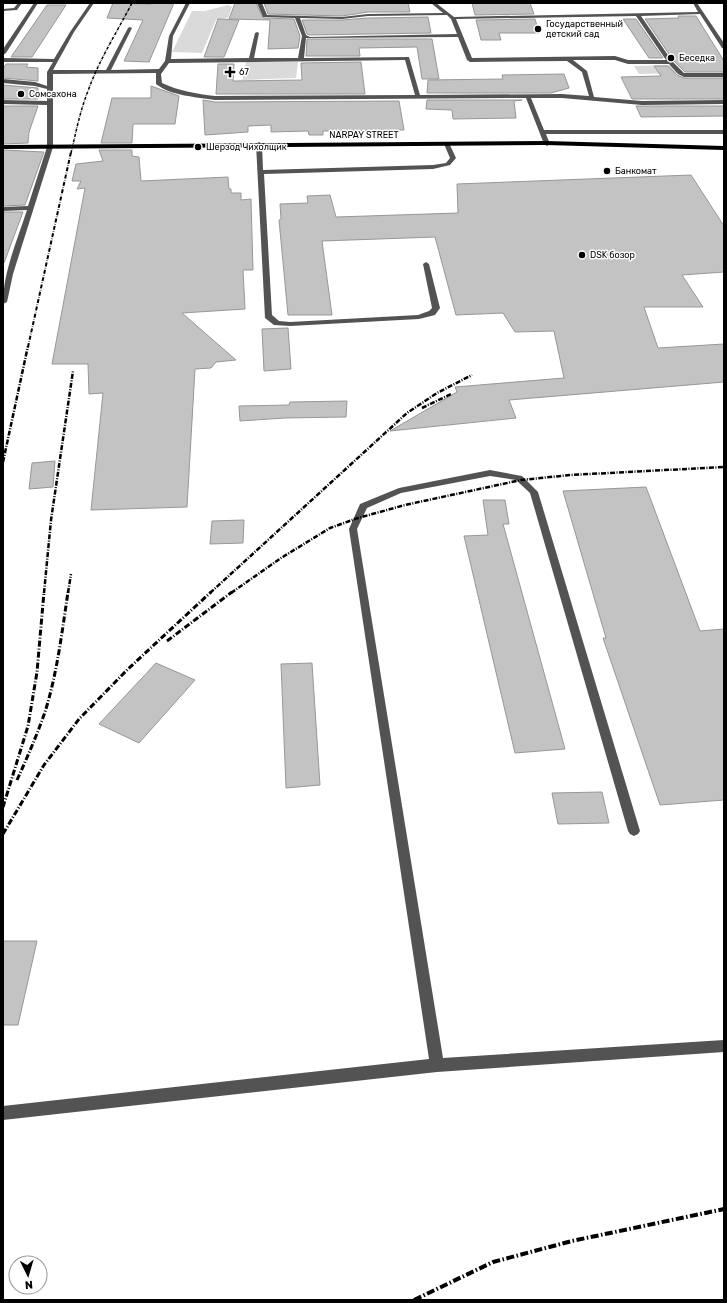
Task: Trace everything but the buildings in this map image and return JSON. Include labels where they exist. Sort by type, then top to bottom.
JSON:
[{"type":"main road","name":"NARPAY STREET","points":[[3,147],[259,144],[547,144],[724,148]]},
{"type":"street","points":[[3,10],[15,9],[20,3]]},
{"type":"street","points":[[3,53],[36,3]]},
{"type":"street","points":[[3,302],[6,274],[31,208],[50,147],[50,72],[72,32],[92,3]]},
{"type":"street","points":[[188,3],[172,36],[168,61],[158,74],[158,84],[172,90],[215,98],[562,96],[592,98],[614,102],[724,102]]},
{"type":"street","points":[[259,3],[264,16],[342,18],[368,15],[448,14]]},
{"type":"street","points":[[433,3],[453,18],[470,60],[615,58],[628,62],[670,62]]},
{"type":"street","points":[[695,3],[700,13],[724,47]]},
{"type":"street","points":[[453,18],[700,13]]},
{"type":"street","points":[[638,15],[670,62],[675,65],[681,74],[724,75]]},
{"type":"street","points":[[297,17],[304,36],[301,58]]},
{"type":"street","points":[[108,72],[130,28]]},
{"type":"street","points":[[251,59],[257,34]]},
{"type":"street","points":[[304,36],[310,38],[460,35]]},
{"type":"street","points":[[3,38],[13,38]]},
{"type":"street","points":[[168,61],[301,58],[407,58],[418,97]]},
{"type":"street","points":[[568,59],[584,71],[592,98]]},
{"type":"street","points":[[3,60],[56,61]]},
{"type":"street","points":[[50,72],[161,71]]},
{"type":"street","points":[[3,81],[35,84],[50,88]]},
{"type":"street","points":[[528,96],[547,144]]},
{"type":"street","points":[[3,102],[50,103]]},
{"type":"street","points":[[542,132],[724,132]]},
{"type":"street","points":[[259,144],[268,316],[277,323],[290,324],[419,317],[432,313],[436,308],[426,264]]},
{"type":"street","points":[[261,172],[433,167],[448,164],[453,158],[447,144]]},
{"type":"street","points":[[3,209],[31,208]]},
{"type":"street","points":[[437,1065],[353,529],[363,506],[399,491],[490,473],[519,478],[534,492],[634,831]]},
{"type":"street","points":[[3,1113],[437,1065],[724,1046]]},
{"type":"shaded area","points":[[228,5],[232,7],[228,18],[216,20],[202,53],[172,52],[192,11],[205,11]]},
{"type":"shaded area","points":[[246,62],[298,62],[296,78],[242,80]]},
{"type":"shaded area","points":[[674,65],[679,73],[639,74],[634,66]]},
{"type":"railway","points":[[71,153],[80,114],[92,80],[132,3]]},
{"type":"railway","points":[[28,347],[71,152]]},
{"type":"railway","points":[[3,462],[28,346]]},
{"type":"railway","points":[[44,593],[51,520],[73,371]]},
{"type":"railway","points":[[210,593],[407,413],[437,393],[472,375]]},
{"type":"railway","points":[[422,408],[451,394]]},
{"type":"railway","points":[[231,593],[281,558],[330,528],[358,518],[405,505],[521,480],[570,475],[724,467]]},
{"type":"railway","points":[[68,593],[71,574]]},
{"type":"railway","points":[[3,807],[28,726],[37,672],[44,592]]},
{"type":"railway","points":[[17,780],[39,729],[49,698],[59,653],[68,592]]},
{"type":"railway","points":[[3,834],[44,765],[79,719],[128,669],[211,592]]},
{"type":"railway","points":[[167,641],[232,592]]},
{"type":"railway","points":[[414,1300],[493,1262],[572,1241],[724,1209]]},
{"type":"place","name":"Государственный детский сад","points":[[538,29]]},
{"type":"place","name":"Беседка","points":[[671,58]]},
{"type":"place","name":"67","points":[[230,72]]},
{"type":"place","name":"Сомсахона","points":[[21,94]]},
{"type":"place","name":"Шерзод Чихолщик","points":[[198,147]]},
{"type":"place","name":"Банкомат","points":[[607,171]]},
{"type":"place","name":"DSK бозор","points":[[582,255]]}]
